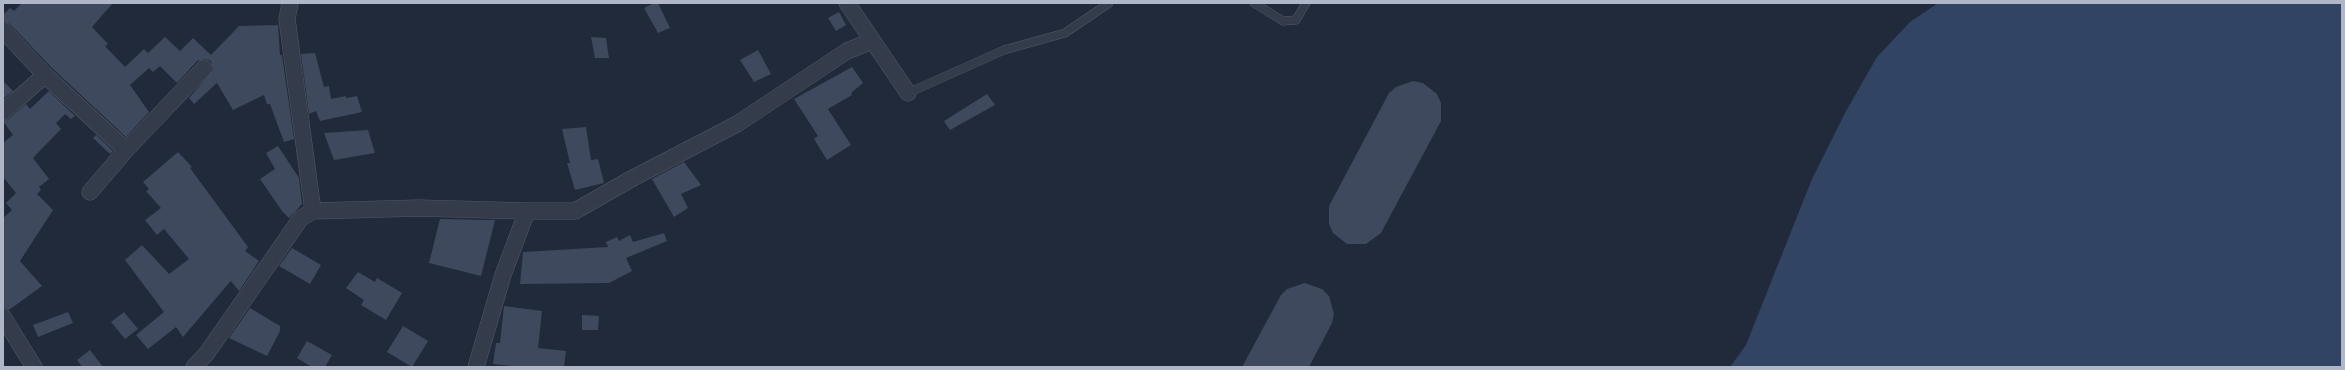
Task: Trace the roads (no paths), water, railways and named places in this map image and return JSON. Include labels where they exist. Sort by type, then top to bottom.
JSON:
[{"type":"street","points":[[290,3],[287,20],[312,211]]},
{"type":"street","points":[[847,3],[908,93]]},
{"type":"street","points":[[3,30],[45,75],[126,150]]},
{"type":"street","points":[[194,367],[207,353],[300,218],[312,211],[419,208],[575,211],[633,178],[737,124],[847,51],[872,41]]},
{"type":"street","points":[[90,192],[126,150],[204,68]]},
{"type":"street","points":[[3,112],[45,75]]},
{"type":"street","points":[[476,367],[503,275],[527,211]]},
{"type":"street","points":[[3,316],[34,367]]},
{"type":"lane","points":[[908,93],[1004,50],[1065,33],[1109,3]]},
{"type":"lane","points":[[1254,3],[1283,20],[1296,20],[1306,3]]},
{"type":"water","points":[[1938,3],[2342,3],[2342,367],[1730,367],[1746,345],[1812,179],[1846,111],[1877,57],[1910,22]]}]
